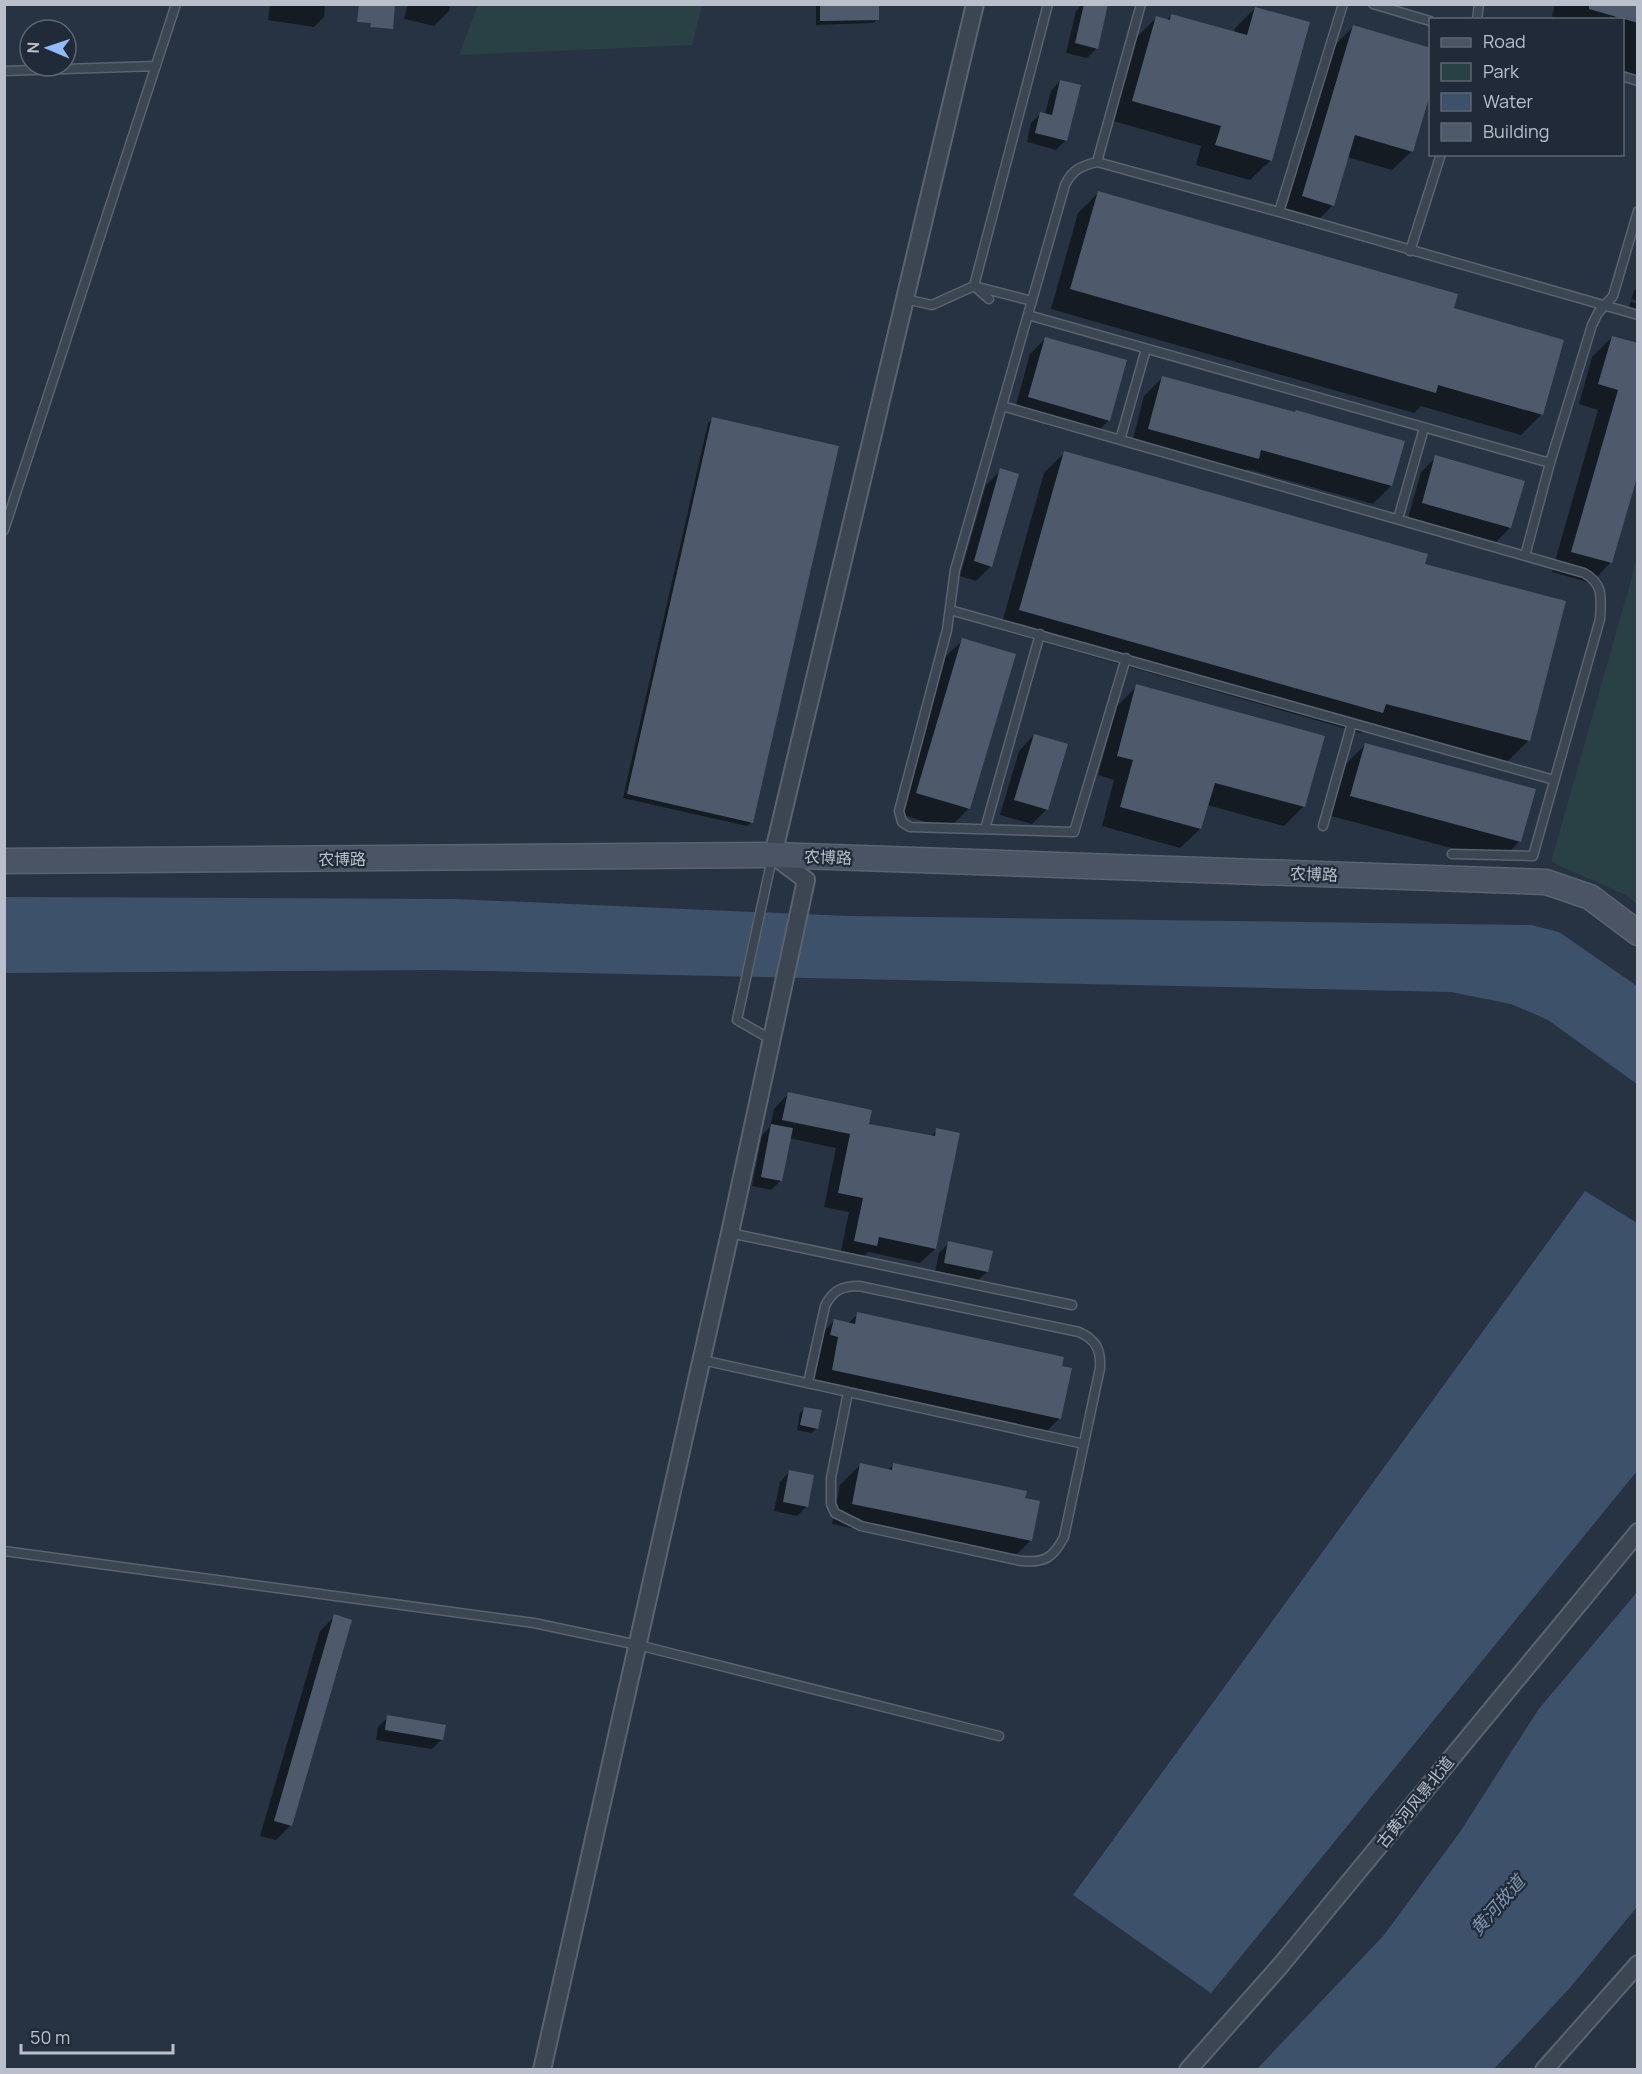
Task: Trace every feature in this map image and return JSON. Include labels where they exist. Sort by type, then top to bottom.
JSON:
[{"type":"street","points":[[542,2070],[702,1360],[806,880],[773,855],[975,4]]},
{"type":"street","name":"农博路","points":[[4,861],[773,855],[1546,882],[1590,897],[1638,933]]},
{"type":"street","name":"古黄河风景北道","points":[[1188,2070],[1288,1956],[1638,1532]]},
{"type":"street","points":[[1544,2070],[1638,1964]]},
{"type":"lane","points":[[4,530],[176,4]]},
{"type":"lane","points":[[974,286],[1048,4]]},
{"type":"lane","points":[[1097,162],[1141,4]]},
{"type":"lane","points":[[1279,212],[1342,4]]},
{"type":"lane","points":[[1373,4],[1429,20]]},
{"type":"lane","points":[[4,71],[156,66]]},
{"type":"lane","points":[[1410,251],[1440,156]]},
{"type":"lane","points":[[1126,658],[1074,832],[910,827],[902,822],[899,811],[947,630],[955,570],[1065,185],[1069,175],[1080,166],[1097,162],[1638,315]]},
{"type":"lane","points":[[1525,556],[1550,463],[1592,325],[1598,313],[1613,296],[1638,210]]},
{"type":"lane","points":[[974,286],[988,299]]},
{"type":"lane","points":[[905,299],[932,305],[974,286],[1032,301]]},
{"type":"lane","points":[[1028,315],[1550,463]]},
{"type":"lane","points":[[1120,440],[1146,348]]},
{"type":"lane","points":[[1002,406],[1584,573],[1593,578],[1598,585],[1601,597],[1600,619],[1533,856],[1452,854]]},
{"type":"lane","points":[[1398,519],[1424,428]]},
{"type":"lane","points":[[950,610],[1554,780]]},
{"type":"lane","points":[[985,829],[1040,634]]},
{"type":"lane","points":[[1323,826],[1352,723]]},
{"type":"lane","points":[[773,855],[737,1020],[774,1033]]},
{"type":"lane","points":[[730,1233],[1072,1305]]},
{"type":"lane","points":[[808,1383],[825,1306],[831,1294],[840,1288],[849,1286],[859,1286],[1079,1332],[1090,1337],[1098,1346],[1101,1356],[1100,1368],[1064,1537],[1057,1550],[1046,1559],[1036,1562],[1021,1561],[861,1526],[835,1513],[831,1504],[831,1478],[848,1392]]},
{"type":"lane","points":[[702,1360],[1084,1444]]},
{"type":"lane","points":[[4,1551],[534,1623],[638,1645],[999,1736]]},
{"type":"green space","points":[[478,4],[702,5],[692,45],[459,55]]},
{"type":"green space","points":[[1637,559],[1637,904],[1626,895],[1551,862]]},
{"type":"water","points":[[4,897],[453,899],[848,916],[1531,925],[1559,932],[1637,986],[1637,1084],[1548,1020],[1511,1004],[1451,992],[435,970],[5,973]]},
{"type":"water","points":[[1585,1191],[1637,1223],[1637,1471],[1211,1993],[1073,1895]]},
{"type":"water","name":"黄河故道","points":[[1637,1592],[1637,1907],[1568,1990],[1494,2069],[1257,2069],[1384,1935],[1460,1832],[1538,1710]]},
{"type":"building","points":[[359,4],[395,4],[393,29],[370,27],[371,23],[357,22]]},
{"type":"building","points":[[820,4],[879,4],[879,20],[820,21]]},
{"type":"building","points":[[1084,4],[1108,4],[1098,49],[1075,43]]},
{"type":"building","points":[[1589,4],[1638,4],[1638,23],[1624,18],[1589,9]]},
{"type":"building","points":[[1255,7],[1310,22],[1272,161],[1215,145],[1221,126],[1132,101],[1156,16],[1170,20],[1171,14],[1247,35]]},
{"type":"building","points":[[1353,25],[1429,47],[1429,98],[1413,152],[1355,135],[1334,206],[1302,196]]},
{"type":"building","points":[[1060,80],[1081,85],[1067,141],[1035,133],[1040,112],[1052,115]]},
{"type":"building","points":[[1098,191],[1458,294],[1454,308],[1564,340],[1543,415],[1438,385],[1436,393],[1070,289]]},
{"type":"building","points":[[1612,336],[1638,343],[1638,474],[1612,563],[1571,552],[1618,390],[1598,384]]},
{"type":"building","points":[[1045,337],[1127,360],[1110,421],[1028,397]]},
{"type":"building","points":[[1162,376],[1405,441],[1392,486],[1261,450],[1259,459],[1148,429]]},
{"type":"building","points":[[712,417],[839,446],[753,823],[627,794]]},
{"type":"building","points":[[1064,451],[1428,554],[1425,564],[1566,601],[1530,741],[1386,704],[1383,713],[1019,610]]},
{"type":"building","points":[[1435,455],[1525,481],[1511,528],[1422,503]]},
{"type":"building","points":[[1000,468],[1019,474],[992,567],[974,561]]},
{"type":"building","points":[[962,638],[1016,654],[970,809],[916,793]]},
{"type":"building","points":[[1136,684],[1325,736],[1305,807],[1215,783],[1201,829],[1120,807],[1133,760],[1117,756]]},
{"type":"building","points":[[1034,734],[1068,744],[1048,810],[1014,800]]},
{"type":"building","points":[[1365,743],[1536,789],[1521,842],[1350,796]]},
{"type":"building","points":[[788,1092],[872,1110],[869,1124],[935,1136],[936,1128],[960,1133],[936,1249],[879,1237],[877,1246],[854,1241],[863,1198],[838,1193],[850,1134],[782,1120]]},
{"type":"building","points":[[771,1124],[793,1128],[782,1181],[761,1177]]},
{"type":"building","points":[[948,1241],[993,1251],[988,1272],[944,1263]]},
{"type":"building","points":[[857,1312],[1064,1357],[1062,1366],[1072,1368],[1061,1419],[832,1370],[838,1337],[830,1335],[834,1319],[855,1324]]},
{"type":"building","points":[[804,1407],[822,1410],[818,1429],[800,1425]]},
{"type":"building","points":[[860,1463],[892,1470],[893,1463],[1027,1491],[1025,1498],[1040,1501],[1032,1541],[852,1504]]},
{"type":"building","points":[[789,1470],[814,1475],[808,1507],[783,1502]]},
{"type":"building","points":[[334,1614],[352,1620],[292,1826],[274,1821]]},
{"type":"building","points":[[387,1715],[446,1725],[443,1740],[385,1730]]}]
